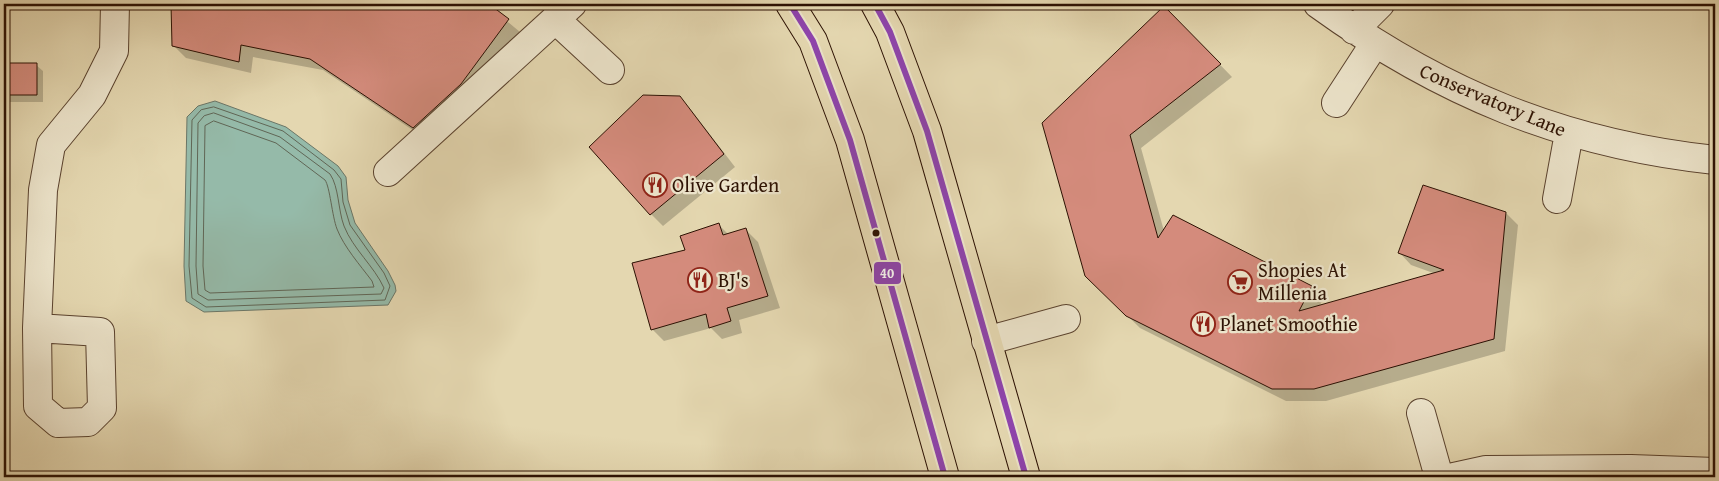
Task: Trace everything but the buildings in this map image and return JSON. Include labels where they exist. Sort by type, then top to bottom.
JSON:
[{"type":"main road","points":[[790,4],[813,41],[850,140],[945,477]]},
{"type":"main road","points":[[875,4],[890,32],[927,132],[1026,477]]},
{"type":"street","points":[[37,328],[43,190],[51,145],[92,94],[114,51],[115,4]]},
{"type":"street","name":"Conservatory Lane","points":[[1318,4],[1364,37],[1414,68],[1466,93],[1569,133],[1632,147],[1715,160]]},
{"type":"street","points":[[1336,103],[1380,4]]},
{"type":"street","points":[[388,172],[564,11],[610,70]]},
{"type":"street","points":[[1557,199],[1569,133]]},
{"type":"street","points":[[986,341],[1066,319]]},
{"type":"street","points":[[1421,413],[1439,477]]},
{"type":"street","points":[[1454,477],[1486,470],[1631,468],[1715,472]]},
{"type":"water","points":[[215,101],[286,127],[338,166],[346,177],[348,200],[355,223],[388,271],[395,285],[396,291],[388,305],[204,312],[186,301],[184,266],[187,117],[198,106]]},
{"type":"transit line","name":"40","points":[[790,4],[813,41],[850,140],[945,477]]},
{"type":"transit line","name":"40","points":[[875,4],[890,32],[927,131],[1026,477]]},
{"type":"place","name":"Olive Garden","points":[[655,185]]},
{"type":"place","name":"BJ's","points":[[700,280]]},
{"type":"place","name":"Shopies At Millenia","points":[[1240,282]]},
{"type":"place","name":"Planet Smoothie","points":[[1203,324]]}]
